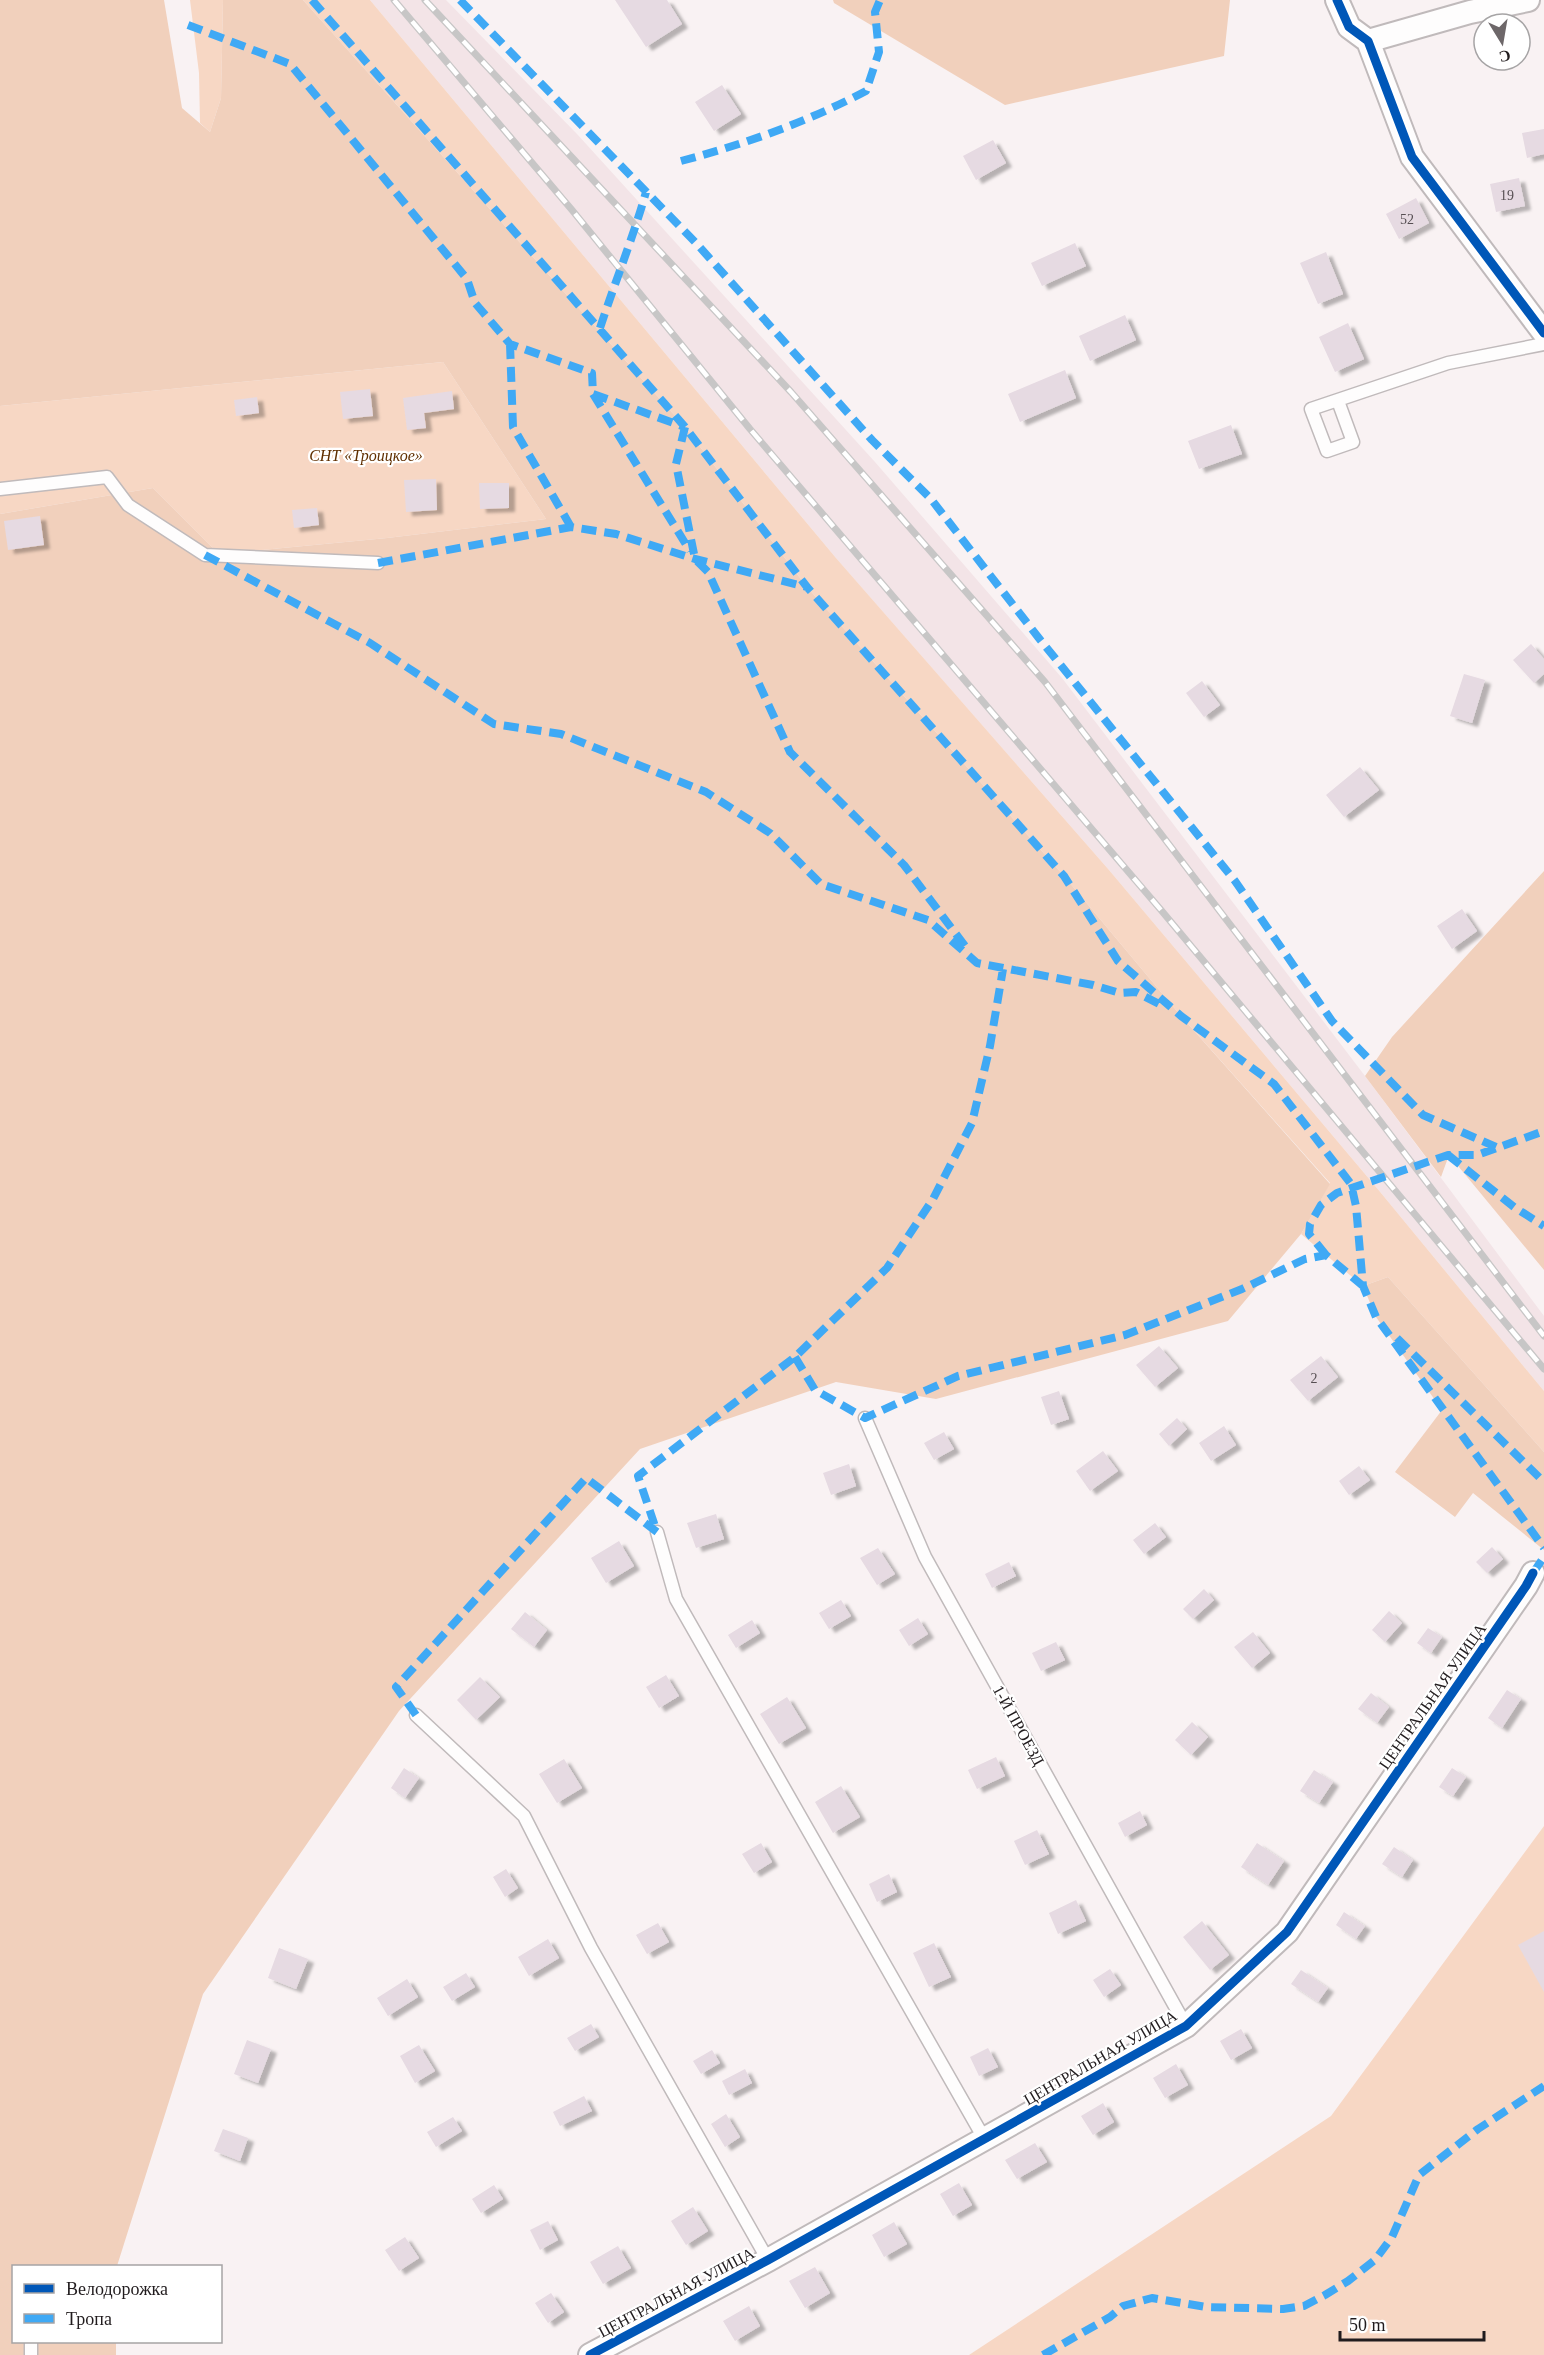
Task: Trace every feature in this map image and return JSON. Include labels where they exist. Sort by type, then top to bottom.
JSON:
[{"type":"street","points":[[1337,0],[1349,27],[1368,41],[1412,157],[1544,333]]},
{"type":"street","points":[[1368,41],[1470,12],[1528,0]]},
{"type":"street","name":"ЦЕНТРАЛЬНАЯ УЛИЦА","points":[[590,2355],[768,2260],[1186,2026],[1287,1932],[1533,1573]]},
{"type":"lane","points":[[1338,401],[1353,442],[1327,451],[1311,410],[1448,363],[1544,344]]},
{"type":"lane","points":[[0,489],[107,477],[128,506],[205,555],[378,563]]},
{"type":"lane","name":"1-Й ПРОЕЗД","points":[[865,1418],[925,1557],[1186,2026]]},
{"type":"lane","points":[[657,1532],[676,1599],[985,2140]]},
{"type":"lane","points":[[416,1715],[524,1816],[591,1948],[768,2260]]},
{"type":"shaded area","points":[[0,0],[164,0],[182,108],[210,132],[221,98],[223,0],[303,0],[685,427],[807,587],[1064,876],[1181,1016],[1330,1184],[1301,1234],[1228,1321],[936,1399],[836,1382],[640,1449],[399,1711],[203,1994],[117,2265],[12,2265],[12,2343],[116,2343],[116,2355],[0,2355],[0,514],[153,488],[219,554],[387,538],[546,519],[443,362],[0,406]]},
{"type":"shaded area","points":[[370,0],[446,0],[577,134],[875,462],[1062,678],[1365,1076],[1544,1316],[1544,1391],[1109,870],[836,558]]},
{"type":"shaded area","points":[[833,0],[1230,0],[1224,56],[1005,105],[834,3]]},
{"type":"shaded area","points":[[1544,871],[1544,1270],[1449,1155],[1441,1177],[1365,1076],[1392,1037]]},
{"type":"shaded area","points":[[1388,1277],[1544,1452],[1544,1550],[1473,1493],[1455,1517],[1395,1472],[1442,1410],[1376,1317],[1363,1286]]},
{"type":"green space","points":[[190,0],[223,0],[221,98],[210,132],[200,123],[199,73]]},
{"type":"green space","points":[[303,0],[370,0],[836,558],[1109,870],[1544,1391],[1544,1452],[1388,1277],[1363,1286],[1301,1234],[1330,1183],[1181,1016],[1064,876],[807,587],[685,427]]},
{"type":"green space","name":"СНТ «Троицкое»","points":[[443,362],[546,519],[387,538],[219,554],[153,488],[0,514],[0,406]]},
{"type":"green space","points":[[1544,1826],[1544,2355],[969,2355],[1331,2116]]},
{"type":"building","points":[[615,0],[667,0],[682,24],[646,47]]},
{"type":"building","points":[[722,85],[741,114],[714,131],[695,102]]},
{"type":"building","points":[[1544,129],[1544,154],[1527,158],[1522,133]]},
{"type":"building","points":[[993,140],[1006,163],[976,180],[963,156]]},
{"type":"building","points":[[1519,178],[1525,206],[1496,212],[1490,184]]},
{"type":"building","points":[[1416,198],[1429,223],[1399,239],[1386,214]]},
{"type":"building","points":[[1075,243],[1086,266],[1042,286],[1031,263]]},
{"type":"building","points":[[1326,252],[1343,294],[1318,304],[1300,263]]},
{"type":"building","points":[[1125,315],[1136,340],[1090,361],[1079,336]]},
{"type":"building","points":[[1348,323],[1364,359],[1335,372],[1319,337]]},
{"type":"building","points":[[1065,370],[1076,398],[1020,422],[1008,394]]},
{"type":"building","points":[[370,389],[373,416],[343,419],[340,392]]},
{"type":"building","points":[[452,391],[454,409],[424,413],[426,428],[407,430],[403,398]]},
{"type":"building","points":[[257,397],[259,413],[236,416],[234,400]]},
{"type":"building","points":[[1231,425],[1242,454],[1199,469],[1188,441]]},
{"type":"building","points":[[436,479],[437,510],[406,512],[404,480]]},
{"type":"building","points":[[479,483],[509,483],[509,508],[480,509]]},
{"type":"building","points":[[317,508],[319,525],[294,528],[292,510]]},
{"type":"building","points":[[40,516],[44,545],[8,550],[4,521]]},
{"type":"building","points":[[1531,644],[1544,659],[1544,674],[1534,683],[1513,660]]},
{"type":"building","points":[[1464,674],[1485,680],[1472,723],[1450,716]]},
{"type":"building","points":[[1202,681],[1220,705],[1204,717],[1186,693]]},
{"type":"building","points":[[1360,767],[1379,790],[1344,817],[1326,795]]},
{"type":"building","points":[[1462,909],[1477,931],[1452,949],[1437,926]]},
{"type":"building","points":[[1159,1346],[1178,1368],[1155,1387],[1136,1365]]},
{"type":"building","points":[[1321,1356],[1338,1377],[1308,1401],[1290,1380]]},
{"type":"building","points":[[1059,1391],[1069,1419],[1051,1425],[1041,1397]]},
{"type":"building","points":[[1177,1418],[1187,1429],[1169,1446],[1159,1434]]},
{"type":"building","points":[[1224,1426],[1236,1445],[1211,1461],[1199,1443]]},
{"type":"building","points":[[944,1432],[954,1449],[934,1460],[924,1443]]},
{"type":"building","points":[[1103,1451],[1118,1471],[1090,1491],[1076,1471]]},
{"type":"building","points":[[849,1464],[856,1486],[831,1495],[823,1473]]},
{"type":"building","points":[[1359,1466],[1370,1480],[1349,1495],[1339,1481]]},
{"type":"building","points":[[716,1514],[724,1539],[696,1548],[687,1523]]},
{"type":"building","points":[[1155,1523],[1166,1537],[1144,1554],[1133,1540]]},
{"type":"building","points":[[619,1541],[634,1566],[606,1583],[591,1558]]},
{"type":"building","points":[[1492,1547],[1503,1559],[1487,1573],[1476,1562]]},
{"type":"building","points":[[878,1548],[895,1574],[877,1585],[860,1558]]},
{"type":"building","points":[[1009,1562],[1016,1576],[992,1588],[985,1574]]},
{"type":"building","points":[[1204,1589],[1214,1600],[1193,1619],[1183,1609]]},
{"type":"building","points":[[841,1600],[851,1616],[829,1629],[819,1613]]},
{"type":"building","points":[[1389,1611],[1402,1623],[1385,1642],[1372,1630]]},
{"type":"building","points":[[525,1612],[547,1630],[534,1647],[511,1629]]},
{"type":"building","points":[[918,1618],[928,1634],[909,1646],[899,1630]]},
{"type":"building","points":[[752,1620],[760,1633],[736,1648],[728,1635]]},
{"type":"building","points":[[1428,1628],[1442,1637],[1431,1653],[1417,1643]]},
{"type":"building","points":[[1253,1632],[1270,1653],[1252,1668],[1234,1647]]},
{"type":"building","points":[[1056,1642],[1065,1660],[1041,1671],[1032,1653]]},
{"type":"building","points":[[666,1675],[679,1696],[659,1708],[646,1687]]},
{"type":"building","points":[[480,1677],[500,1697],[476,1720],[457,1700]]},
{"type":"building","points":[[1507,1690],[1521,1699],[1502,1728],[1488,1718]]},
{"type":"building","points":[[1371,1693],[1389,1707],[1377,1723],[1358,1709]]},
{"type":"building","points":[[787,1697],[806,1728],[779,1744],[760,1714]]},
{"type":"building","points":[[1192,1722],[1208,1737],[1191,1755],[1175,1740]]},
{"type":"building","points":[[996,1757],[1005,1776],[977,1789],[968,1770]]},
{"type":"building","points":[[564,1759],[582,1788],[557,1803],[539,1774]]},
{"type":"building","points":[[404,1768],[419,1778],[405,1798],[391,1788]]},
{"type":"building","points":[[1452,1768],[1466,1777],[1453,1796],[1439,1787]]},
{"type":"building","points":[[1314,1770],[1333,1782],[1319,1803],[1300,1791]]},
{"type":"building","points":[[841,1786],[860,1817],[833,1833],[815,1802]]},
{"type":"building","points":[[1140,1811],[1147,1825],[1125,1837],[1118,1823]]},
{"type":"building","points":[[1037,1830],[1049,1854],[1025,1865],[1014,1841]]},
{"type":"building","points":[[761,1843],[772,1862],[754,1873],[742,1854]]},
{"type":"building","points":[[1257,1843],[1284,1861],[1268,1885],[1241,1867]]},
{"type":"building","points":[[1394,1847],[1413,1860],[1402,1877],[1382,1864]]},
{"type":"building","points":[[506,1869],[518,1888],[505,1897],[493,1877]]},
{"type":"building","points":[[889,1874],[897,1892],[877,1902],[869,1884]]},
{"type":"building","points":[[1076,1900],[1086,1921],[1058,1934],[1049,1913]]},
{"type":"building","points":[[1344,1912],[1365,1926],[1356,1939],[1336,1925]]},
{"type":"building","points":[[1202,1921],[1229,1955],[1210,1970],[1183,1937]]},
{"type":"building","points":[[658,1923],[669,1942],[647,1954],[636,1935]]},
{"type":"building","points":[[1544,1931],[1544,1992],[1518,1945]]},
{"type":"building","points":[[548,1939],[559,1958],[529,1976],[518,1957]]},
{"type":"building","points":[[934,1943],[951,1977],[929,1987],[913,1953]]},
{"type":"building","points":[[279,1948],[308,1959],[296,1989],[268,1978]]},
{"type":"building","points":[[1110,1969],[1121,1985],[1104,1997],[1093,1980]]},
{"type":"building","points":[[1301,1970],[1328,1988],[1318,2002],[1291,1984]]},
{"type":"building","points":[[466,1973],[475,1987],[452,2001],[443,1987]]},
{"type":"building","points":[[407,1979],[418,1997],[388,2016],[377,1998]]},
{"type":"building","points":[[591,2024],[599,2037],[575,2051],[567,2038]]},
{"type":"building","points":[[1241,2029],[1252,2048],[1231,2060],[1220,2041]]},
{"type":"building","points":[[247,2040],[271,2049],[258,2083],[234,2074]]},
{"type":"building","points":[[419,2045],[435,2071],[415,2083],[400,2056]]},
{"type":"building","points":[[988,2048],[998,2067],[979,2076],[970,2057]]},
{"type":"building","points":[[712,2050],[720,2063],[701,2074],[693,2061]]},
{"type":"building","points":[[1176,2064],[1188,2085],[1165,2098],[1153,2078]]},
{"type":"building","points":[[745,2069],[752,2083],[729,2095],[722,2081]]},
{"type":"building","points":[[584,2096],[592,2111],[560,2126],[553,2112]]},
{"type":"building","points":[[1103,2103],[1114,2122],[1093,2135],[1081,2116]]},
{"type":"building","points":[[726,2114],[740,2137],[725,2147],[711,2124]]},
{"type":"building","points":[[453,2117],[462,2131],[436,2147],[427,2132]]},
{"type":"building","points":[[223,2129],[248,2138],[240,2161],[214,2151]]},
{"type":"building","points":[[1035,2143],[1047,2162],[1017,2179],[1005,2160]]},
{"type":"building","points":[[959,2183],[972,2205],[953,2216],[940,2194]]},
{"type":"building","points":[[494,2185],[503,2199],[481,2213],[472,2199]]},
{"type":"building","points":[[693,2207],[708,2231],[686,2245],[671,2221]]},
{"type":"building","points":[[548,2221],[558,2240],[540,2250],[530,2230]]},
{"type":"building","points":[[894,2222],[907,2244],[884,2257],[872,2235]]},
{"type":"building","points":[[405,2237],[419,2258],[399,2271],[385,2250]]},
{"type":"building","points":[[618,2246],[631,2268],[603,2284],[590,2262]]},
{"type":"building","points":[[815,2267],[830,2293],[805,2308],[789,2281]]},
{"type":"building","points":[[551,2293],[564,2312],[548,2323],[535,2303]]},
{"type":"building","points":[[749,2306],[760,2326],[735,2341],[723,2321]]},
{"type":"railway","points":[[394,0],[572,210],[750,429],[1161,910],[1544,1369]]},
{"type":"railway","points":[[425,0],[791,392],[1045,682],[1544,1336]]},
{"type":"marked path","points":[[312,0],[685,427],[807,587],[1064,876],[1118,961],[1181,1016],[1274,1084],[1351,1184],[1356,1206],[1363,1286],[1376,1317],[1544,1548]]},
{"type":"marked path","points":[[460,0],[696,243],[872,440],[931,499],[1038,637],[1235,881],[1332,1021],[1423,1115],[1496,1147]]},
{"type":"marked path","points":[[681,161],[775,131],[821,113],[866,91],[879,52],[875,12],[880,0]]},
{"type":"marked path","points":[[188,25],[290,64],[467,279],[475,303],[510,344],[592,373],[593,394],[682,426]]},
{"type":"marked path","points":[[600,328],[646,192]]},
{"type":"marked path","points":[[510,344],[513,427],[571,527]]},
{"type":"marked path","points":[[593,394],[690,551]]},
{"type":"marked path","points":[[685,427],[676,464],[695,559],[708,572],[790,752],[904,865],[965,946]]},
{"type":"marked path","points":[[378,563],[571,527],[616,534],[695,559],[807,587]]},
{"type":"marked path","points":[[205,555],[370,643],[494,724],[561,734],[706,792],[770,833],[821,884],[928,920],[977,963],[1093,985],[1120,993],[1136,992],[1165,1007]]},
{"type":"marked path","points":[[416,1715],[396,1687],[586,1478],[657,1532],[638,1476],[795,1357],[887,1268],[933,1199],[972,1123],[990,1046],[1003,969]]},
{"type":"marked path","points":[[1326,1255],[1309,1234],[1310,1224],[1321,1205],[1337,1193],[1448,1155],[1477,1155],[1544,1131]]},
{"type":"marked path","points":[[1448,1155],[1514,1207],[1544,1226]]},
{"type":"marked path","points":[[795,1357],[815,1390],[865,1418],[958,1376],[1125,1335],[1242,1289],[1305,1259],[1326,1255],[1363,1286]]},
{"type":"marked path","points":[[1397,1338],[1544,1482]]},
{"type":"marked path","points":[[1533,1573],[1544,1557]]},
{"type":"marked path","points":[[1043,2355],[1110,2317],[1123,2306],[1152,2298],[1206,2307],[1283,2309],[1304,2306],[1325,2295],[1375,2260],[1392,2237],[1419,2175],[1478,2129],[1544,2086]]},
{"type":"cycle path","points":[[1337,0],[1349,27],[1368,41],[1412,157],[1544,333]]},
{"type":"cycle path","points":[[590,2355],[768,2260],[1186,2026],[1287,1932],[1533,1573]]}]
